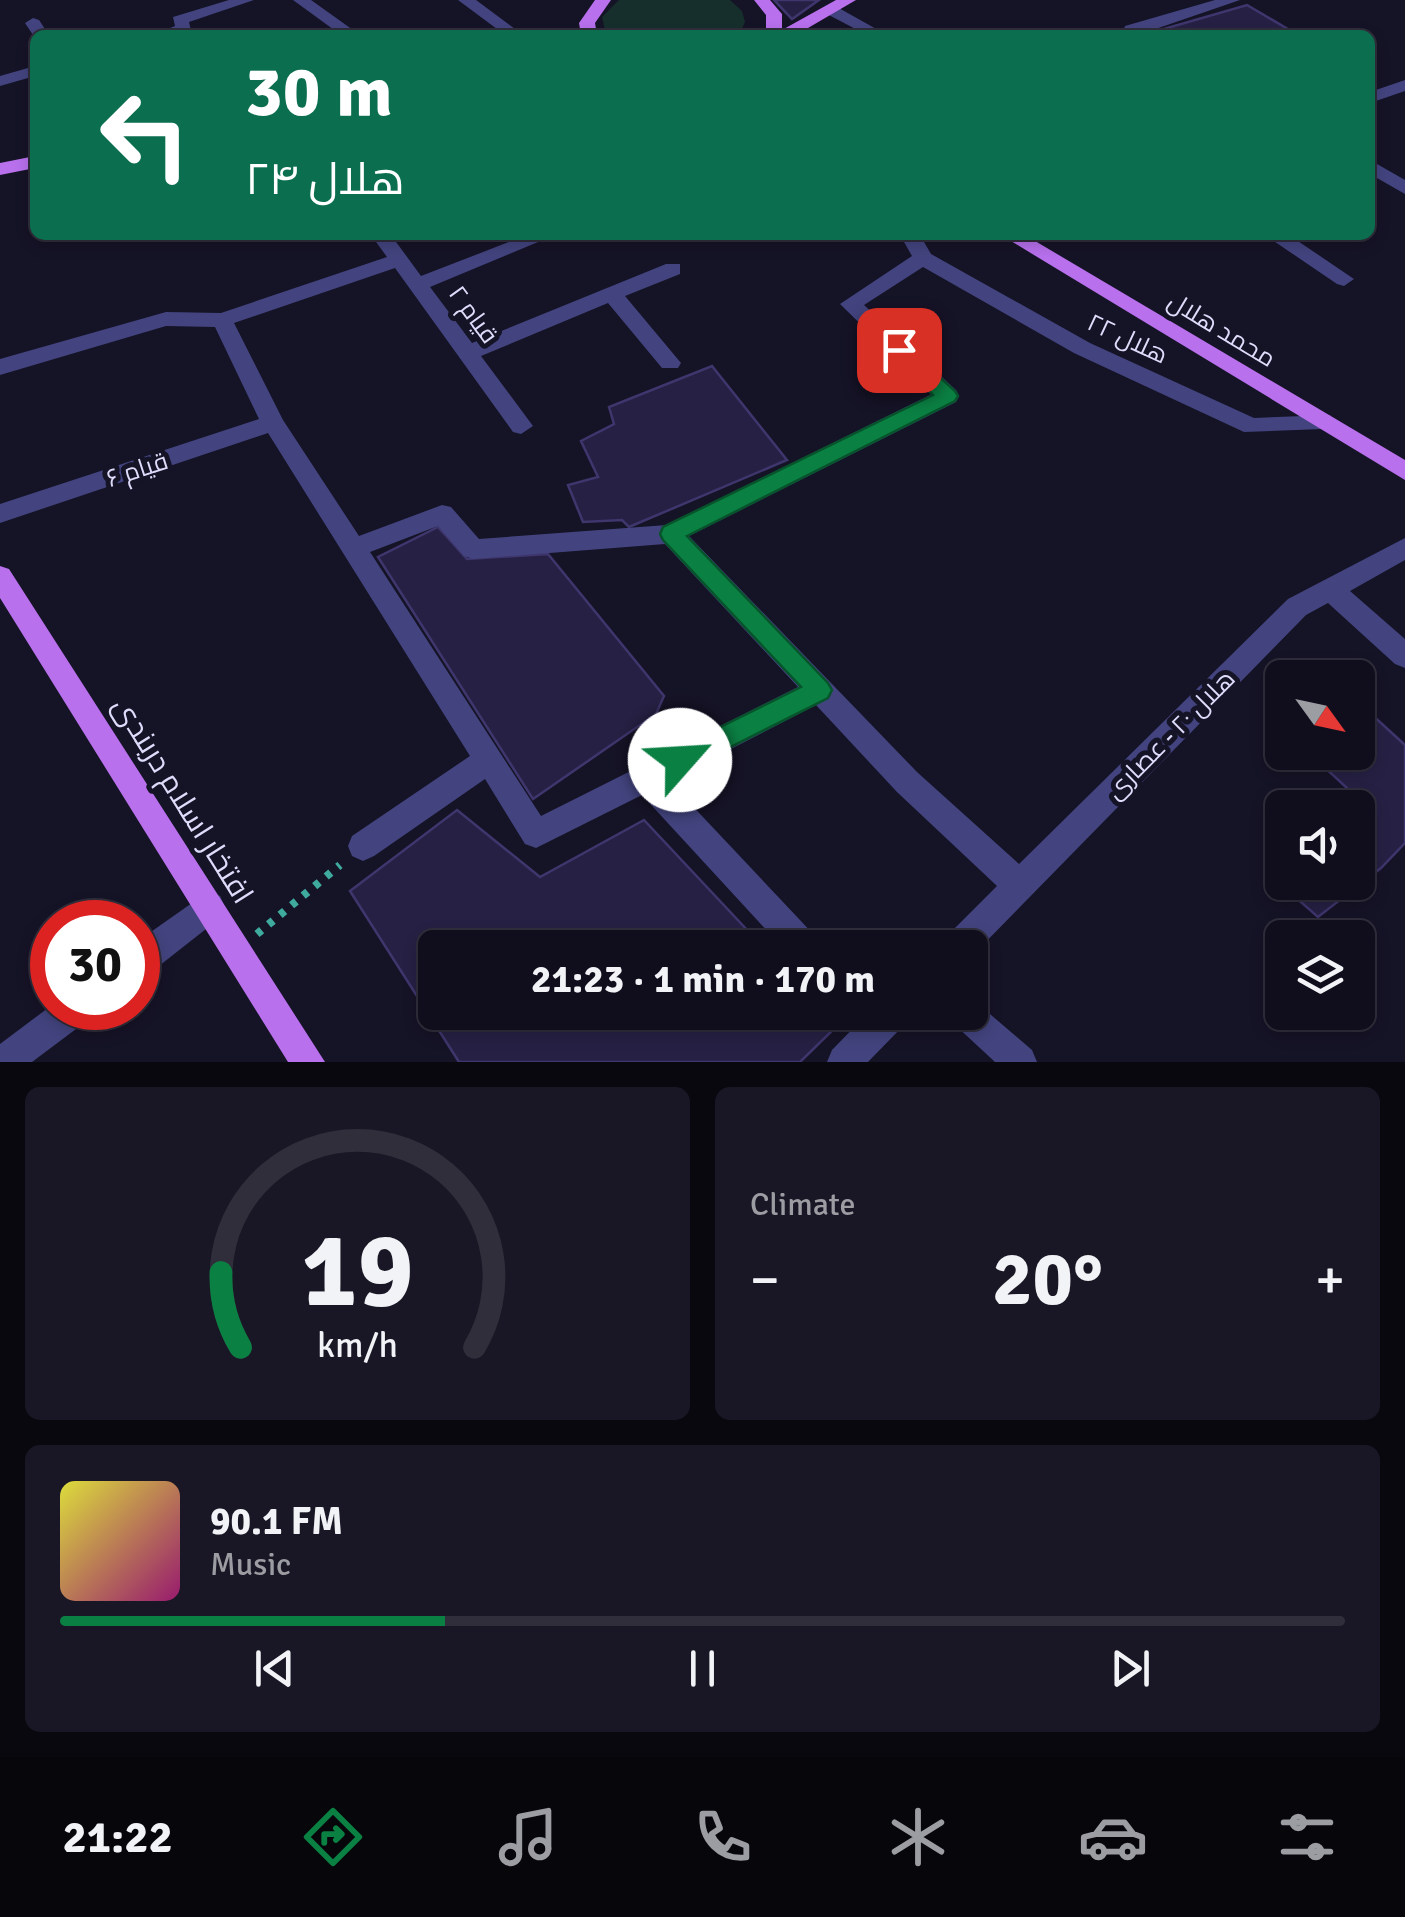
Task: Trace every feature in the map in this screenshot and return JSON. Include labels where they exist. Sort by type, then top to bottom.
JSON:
[{"type":"main road","points":[[588,30],[587,23],[603,0]]},
{"type":"main road","points":[[762,0],[774,14],[774,30]]},
{"type":"main road","points":[[793,30],[848,0]]},
{"type":"main road","points":[[0,170],[30,163]]},
{"type":"main road","name":"محمد هلال","points":[[1019,240],[1405,470]]},
{"type":"main road","name":"افتخار اسلام دربندی","points":[[0,576],[308,1062]]},
{"type":"street","points":[[178,30],[185,28],[180,20],[246,0]]},
{"type":"street","points":[[301,0],[345,30]]},
{"type":"street","points":[[466,0],[508,30]]},
{"type":"street","points":[[1132,30],[1232,0]]},
{"type":"street","points":[[831,10],[869,30]]},
{"type":"street","points":[[0,81],[30,72]]},
{"type":"street","points":[[1377,95],[1405,85]]},
{"type":"street","points":[[1377,95],[1405,104]]},
{"type":"street","points":[[1375,169],[1405,188]]},
{"type":"street","name":"قیام ۲","points":[[385,240],[521,426]]},
{"type":"street","points":[[419,284],[532,240]]},
{"type":"street","points":[[354,548],[442,514],[473,549],[671,534],[948,396],[850,304],[923,258],[913,240]]},
{"type":"street","points":[[1283,240],[1344,279]]},
{"type":"street","name":"هلال ۲۲","points":[[923,258],[1082,348],[1252,426],[1322,421]]},
{"type":"street","points":[[0,367],[166,320],[222,320],[400,259]]},
{"type":"street","points":[[468,352],[674,269]]},
{"type":"street","points":[[612,294],[670,362]]},
{"type":"street","points":[[222,320],[273,423],[536,834],[820,690]]},
{"type":"street","name":"قیام ۶","points":[[0,514],[273,423]]},
{"type":"street","points":[[671,534],[907,782],[1019,885]]},
{"type":"street","name":"هلال ۲۰ - عصاری","points":[[975,930],[1297,607],[1405,548]]},
{"type":"street","points":[[1330,589],[1405,656]]},
{"type":"street","points":[[363,846],[490,759]]},
{"type":"street","points":[[645,778],[788,930]]},
{"type":"street","points":[[160,944],[210,907]]},
{"type":"street","points":[[4,1062],[47,1030]]},
{"type":"street","points":[[844,1062],[869,1030]]},
{"type":"street","points":[[985,1030],[1020,1062]]},
{"type":"path","points":[[237,950],[363,846]]},
{"type":"green space","points":[[619,0],[730,0],[742,11],[745,22],[741,30],[605,30],[602,17]]},
{"type":"building","points":[[774,0],[819,0],[792,19]]},
{"type":"building","points":[[1247,5],[1290,30],[1160,30]]},
{"type":"building","points":[[712,366],[787,460],[629,527],[622,520],[583,522],[568,485],[598,477],[581,441],[614,424],[609,407]]},
{"type":"building","points":[[438,527],[467,559],[548,554],[664,696],[656,714],[533,799],[378,557]]},
{"type":"building","points":[[1375,718],[1405,745],[1405,843],[1375,873],[1375,790],[1349,790],[1328,770],[1375,770]]},
{"type":"building","points":[[457,810],[540,877],[644,820],[747,930],[418,930],[418,998],[350,891]]},
{"type":"building","points":[[1298,900],[1340,900],[1318,917]]},
{"type":"building","points":[[439,1030],[833,1030],[800,1062],[459,1062]]},
{"type":"route","points":[[680,760],[820,690],[671,534],[948,396],[899,350]]}]
